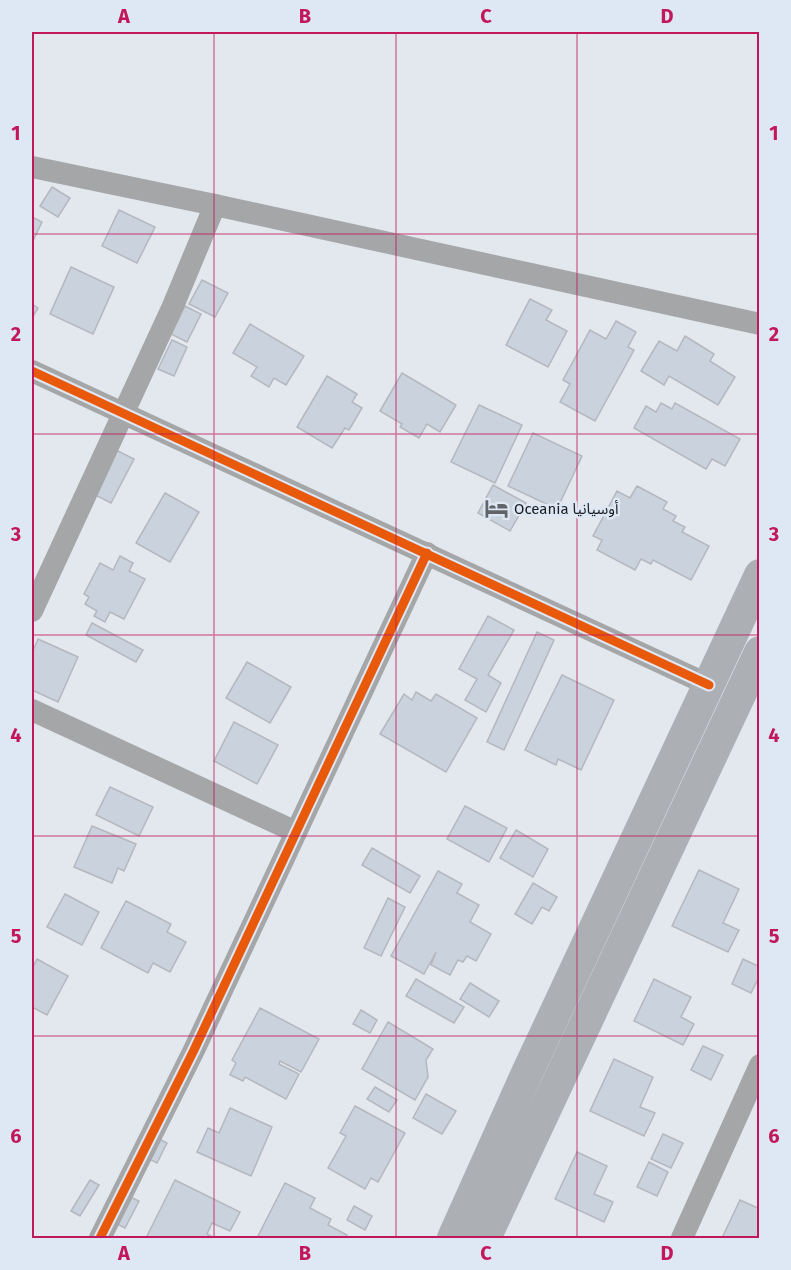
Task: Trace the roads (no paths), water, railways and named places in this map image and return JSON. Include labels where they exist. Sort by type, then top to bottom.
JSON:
[{"type":"main road","points":[[481,1222],[613,890],[759,575]]},
{"type":"main road","points":[[453,1239],[481,1222],[642,903],[749,704],[759,652]]},
{"type":"main road","points":[[709,685],[749,704]]},
{"type":"main road","points":[[613,890],[642,903]]},
{"type":"street","points":[[32,167],[759,324]]},
{"type":"street","points":[[32,611],[173,306],[215,205]]},
{"type":"street","points":[[32,370],[709,685]]},
{"type":"street","points":[[100,1239],[194,1050],[427,553]]},
{"type":"street","points":[[32,710],[296,832]]},
{"type":"street","points":[[682,1239],[759,1065]]},
{"type":"place","name":"Oceania أوسيانيا","points":[[496,509]]}]
